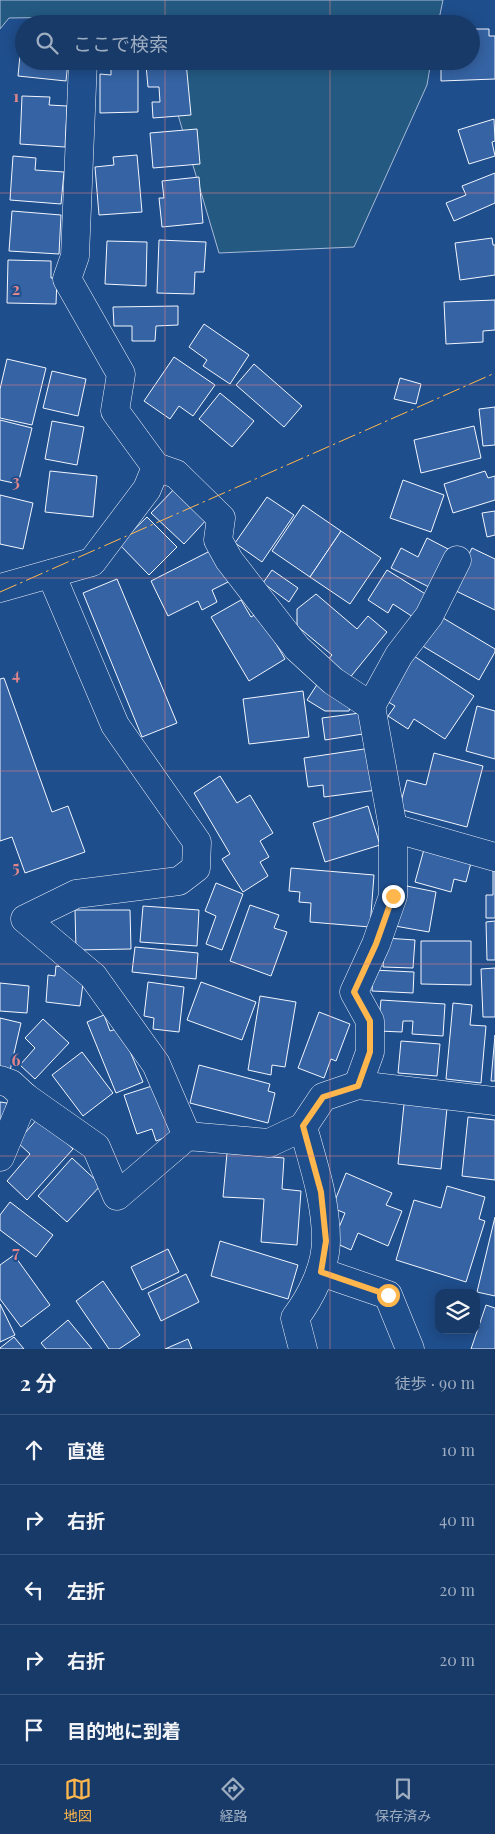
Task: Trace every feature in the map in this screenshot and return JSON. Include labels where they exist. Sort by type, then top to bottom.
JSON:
[{"type":"street","points":[[83,70],[75,256],[67,279],[121,374],[115,411],[156,467],[176,474],[221,518],[218,540],[229,560],[297,648],[333,681],[372,706]]},
{"type":"street","points":[[0,588],[92,562],[147,489],[156,467]]},
{"type":"street","points":[[358,1086],[370,1052],[370,1021],[354,992],[376,944],[393,896],[393,828],[372,706],[399,655],[429,616],[457,560]]},
{"type":"street","points":[[51,574],[115,725],[197,842],[196,868],[179,882],[76,894],[25,919],[93,976],[156,1064],[187,1136]]},
{"type":"street","points":[[393,828],[495,857]]},
{"type":"street","points":[[0,1080],[11,1084],[25,1097],[96,1147],[117,1196],[187,1136],[269,1143],[303,1126],[323,1097],[358,1086],[495,1101]]},
{"type":"street","points":[[0,1157],[25,1097]]},
{"type":"street","points":[[303,1126],[322,1200],[326,1241],[321,1272],[302,1309],[295,1318],[303,1349]]},
{"type":"street","points":[[321,1272],[388,1295],[410,1349]]},
{"type":"shaded area","points":[[0,0],[443,0],[440,15],[15,15],[15,18],[9,18],[0,29]]},
{"type":"shaded area","points":[[165,70],[430,70],[427,85],[354,247],[219,253]]},
{"type":"building","points":[[480,29],[489,29],[489,36],[495,36],[495,79],[441,81],[441,70],[480,70]]},
{"type":"building","points":[[19,70],[67,70],[66,81],[18,76]]},
{"type":"building","points":[[111,70],[138,70],[138,112],[100,113],[100,74],[111,75]]},
{"type":"building","points":[[146,70],[187,70],[191,115],[153,118],[152,102],[160,102],[159,87],[148,87]]},
{"type":"building","points":[[22,96],[50,97],[49,105],[67,106],[65,147],[20,144]]},
{"type":"building","points":[[494,119],[495,141],[492,142],[495,156],[469,164],[458,130]]},
{"type":"building","points":[[197,129],[200,164],[153,168],[150,133]]},
{"type":"building","points":[[137,155],[142,212],[99,215],[95,167],[114,165],[113,157]]},
{"type":"building","points":[[13,156],[36,158],[35,170],[64,172],[61,204],[10,200]]},
{"type":"building","points":[[495,173],[495,203],[454,221],[446,203],[466,195],[462,186]]},
{"type":"building","points":[[199,177],[203,223],[162,227],[159,198],[164,198],[162,181]]},
{"type":"building","points":[[12,211],[61,215],[59,254],[9,251]]},
{"type":"building","points":[[492,238],[493,245],[495,245],[495,275],[460,280],[455,243]]},
{"type":"building","points":[[159,240],[206,242],[204,272],[195,272],[194,294],[157,293]]},
{"type":"building","points":[[107,241],[147,242],[146,286],[105,284]]},
{"type":"building","points":[[8,260],[51,261],[51,278],[57,278],[56,304],[7,303]]},
{"type":"building","points":[[495,300],[495,330],[483,331],[483,342],[446,344],[444,302]]},
{"type":"building","points":[[178,306],[178,325],[156,326],[155,341],[132,341],[132,326],[114,326],[113,307]]},
{"type":"building","points":[[204,324],[249,355],[230,384],[203,366],[207,360],[189,347]]},
{"type":"building","points":[[174,357],[215,385],[193,416],[179,406],[170,419],[144,401]]},
{"type":"building","points":[[7,359],[46,368],[32,425],[0,418],[0,389]]},
{"type":"building","points":[[254,364],[302,406],[284,427],[236,385]]},
{"type":"building","points":[[52,371],[86,379],[78,416],[43,408]]},
{"type":"building","points":[[400,378],[421,384],[416,404],[394,399]]},
{"type":"building","points":[[220,393],[254,421],[232,447],[199,419]]},
{"type":"building","points":[[495,407],[495,445],[483,446],[479,409]]},
{"type":"building","points":[[0,420],[32,428],[18,484],[0,480]]},
{"type":"building","points":[[52,421],[84,427],[77,465],[45,459]]},
{"type":"building","points":[[474,426],[481,458],[421,473],[414,440]]},
{"type":"building","points":[[50,471],[97,476],[93,517],[45,512]]},
{"type":"building","points":[[485,471],[488,478],[495,476],[495,500],[453,513],[444,484]]},
{"type":"building","points":[[403,480],[444,495],[431,532],[390,518]]},
{"type":"building","points":[[177,486],[209,517],[184,544],[151,513]]},
{"type":"building","points":[[0,495],[33,503],[23,549],[0,544]]},
{"type":"building","points":[[267,497],[294,515],[262,562],[235,543]]},
{"type":"building","points":[[303,505],[341,531],[310,577],[272,551]]},
{"type":"building","points":[[495,511],[495,535],[487,537],[482,513]]},
{"type":"building","points":[[147,517],[177,547],[149,575],[119,544]]},
{"type":"building","points":[[341,531],[381,558],[350,604],[310,577]]},
{"type":"building","points":[[427,538],[450,550],[431,588],[391,568],[401,548],[418,557]]},
{"type":"building","points":[[472,548],[495,559],[495,610],[452,589]]},
{"type":"building","points":[[210,551],[230,581],[212,590],[217,602],[202,610],[198,601],[168,616],[151,581]]},
{"type":"building","points":[[272,570],[298,588],[289,602],[263,583]]},
{"type":"building","points":[[387,570],[427,595],[413,617],[393,604],[388,613],[368,600]]},
{"type":"building","points":[[117,579],[177,723],[142,737],[83,593]]},
{"type":"building","points":[[316,594],[357,629],[368,616],[387,632],[348,680],[326,662],[332,655],[297,626],[297,609]]},
{"type":"building","points":[[241,600],[251,617],[258,613],[285,659],[249,681],[211,617]]},
{"type":"building","points":[[438,615],[495,649],[479,680],[421,645]]},
{"type":"building","points":[[414,656],[474,696],[445,739],[414,719],[408,729],[388,716],[395,706],[385,700]]},
{"type":"building","points":[[4,678],[52,812],[68,806],[85,852],[25,873],[12,837],[0,841],[0,679]]},
{"type":"building","points":[[318,683],[351,704],[349,711],[325,711],[307,700]]},
{"type":"building","points":[[303,691],[309,737],[249,744],[243,699]]},
{"type":"building","points":[[477,706],[495,711],[495,759],[466,751]]},
{"type":"building","points":[[360,713],[363,734],[325,740],[322,718]]},
{"type":"building","points":[[371,748],[377,790],[324,797],[323,785],[308,787],[304,758]]},
{"type":"building","points":[[434,753],[483,766],[467,827],[399,809],[407,780],[426,785]]},
{"type":"building","points":[[220,776],[237,803],[250,795],[273,833],[260,841],[269,857],[260,862],[268,876],[243,892],[222,859],[230,854],[194,793]]},
{"type":"building","points":[[368,806],[380,845],[325,862],[313,823]]},
{"type":"building","points":[[426,842],[473,855],[466,882],[454,879],[451,892],[415,882]]},
{"type":"building","points":[[291,868],[374,875],[370,927],[310,922],[311,903],[299,902],[300,892],[289,891]]},
{"type":"building","points":[[493,869],[495,869],[495,918],[486,918],[486,895],[493,895]]},
{"type":"building","points":[[216,883],[243,894],[222,950],[206,944],[216,916],[205,911]]},
{"type":"building","points":[[402,885],[436,892],[429,932],[395,926]]},
{"type":"building","points":[[250,905],[279,915],[274,928],[287,932],[271,976],[230,961]]},
{"type":"building","points":[[143,906],[199,910],[197,946],[140,942]]},
{"type":"building","points":[[75,910],[130,910],[131,949],[76,950]]},
{"type":"building","points":[[495,921],[495,960],[487,960],[486,922]]},
{"type":"building","points":[[385,938],[415,940],[413,968],[383,967]]},
{"type":"building","points":[[421,941],[471,941],[471,985],[421,984]]},
{"type":"building","points":[[135,947],[198,953],[196,979],[132,972]]},
{"type":"building","points":[[56,966],[71,968],[84,976],[80,1006],[46,1002],[48,975],[55,976]]},
{"type":"building","points":[[495,968],[495,1017],[483,1017],[481,969]]},
{"type":"building","points":[[373,970],[414,972],[413,993],[372,991]]},
{"type":"building","points":[[148,982],[184,987],[179,1032],[153,1029],[154,1018],[144,1016]]},
{"type":"building","points":[[201,982],[256,1002],[242,1040],[187,1020]]},
{"type":"building","points":[[0,983],[29,986],[27,1013],[0,1011]]},
{"type":"building","points":[[260,996],[296,1002],[285,1067],[272,1065],[271,1075],[248,1070]]},
{"type":"building","points":[[381,1000],[445,1004],[443,1036],[412,1034],[413,1021],[403,1021],[402,1032],[378,1031]]},
{"type":"building","points":[[453,1003],[472,1005],[470,1025],[486,1026],[481,1083],[446,1079]]},
{"type":"building","points":[[319,1012],[350,1024],[336,1061],[331,1059],[324,1078],[298,1068]]},
{"type":"building","points":[[104,1015],[110,1031],[120,1028],[143,1082],[116,1093],[87,1022]]},
{"type":"building","points":[[0,1018],[21,1023],[9,1075],[0,1072]]},
{"type":"building","points":[[43,1019],[69,1043],[35,1079],[20,1065],[35,1048],[25,1038]]},
{"type":"building","points":[[495,1035],[495,1081],[491,1081]]},
{"type":"building","points":[[401,1041],[440,1044],[437,1076],[398,1073]]},
{"type":"building","points":[[82,1052],[113,1093],[83,1116],[52,1075]]},
{"type":"building","points":[[199,1065],[270,1084],[268,1091],[275,1093],[268,1123],[190,1103]]},
{"type":"building","points":[[155,1085],[172,1135],[156,1141],[152,1129],[137,1134],[124,1095]]},
{"type":"building","points":[[0,1102],[7,1103],[0,1131]]},
{"type":"building","points":[[404,1104],[447,1108],[441,1169],[398,1164]]},
{"type":"building","points":[[39,1117],[73,1149],[27,1200],[7,1181],[30,1154],[17,1142]]},
{"type":"building","points":[[468,1117],[495,1120],[495,1180],[462,1176]]},
{"type":"building","points":[[227,1153],[284,1158],[282,1189],[301,1191],[297,1245],[261,1242],[264,1199],[223,1197]]},
{"type":"building","points":[[72,1158],[101,1185],[67,1222],[38,1196]]},
{"type":"building","points":[[346,1173],[392,1193],[386,1205],[402,1211],[388,1246],[358,1233],[351,1250],[333,1242],[345,1213],[332,1208]]},
{"type":"building","points":[[447,1186],[485,1197],[479,1219],[485,1221],[466,1282],[396,1260],[414,1200],[441,1208]]},
{"type":"building","points":[[10,1202],[53,1235],[36,1257],[0,1230],[0,1215]]},
{"type":"building","points":[[495,1217],[495,1296],[480,1293],[480,1289],[478,1289]]},
{"type":"building","points":[[220,1241],[298,1265],[288,1299],[211,1276]]},
{"type":"building","points":[[168,1249],[179,1272],[142,1290],[131,1267]]},
{"type":"building","points":[[14,1255],[50,1305],[21,1327],[0,1299],[0,1265]]},
{"type":"building","points":[[186,1274],[199,1302],[161,1321],[148,1293]]},
{"type":"building","points":[[103,1281],[140,1335],[119,1349],[109,1349],[76,1301]]},
{"type":"building","points":[[0,1304],[15,1335],[0,1342]]},
{"type":"building","points":[[486,1305],[495,1308],[495,1349],[471,1349],[476,1334],[480,1334],[480,1323]]},
{"type":"building","points":[[68,1320],[92,1349],[46,1349],[41,1343]]},
{"type":"building","points":[[14,1337],[24,1349],[0,1349],[0,1348]]},
{"type":"building","points":[[188,1339],[192,1349],[165,1349]]},
{"type":"power","points":[[0,592],[495,373]]},
{"type":"route","points":[[388,1295],[321,1272],[326,1241],[321,1192],[303,1126],[323,1097],[358,1086],[370,1052],[370,1021],[354,992],[376,944],[393,896]]}]
